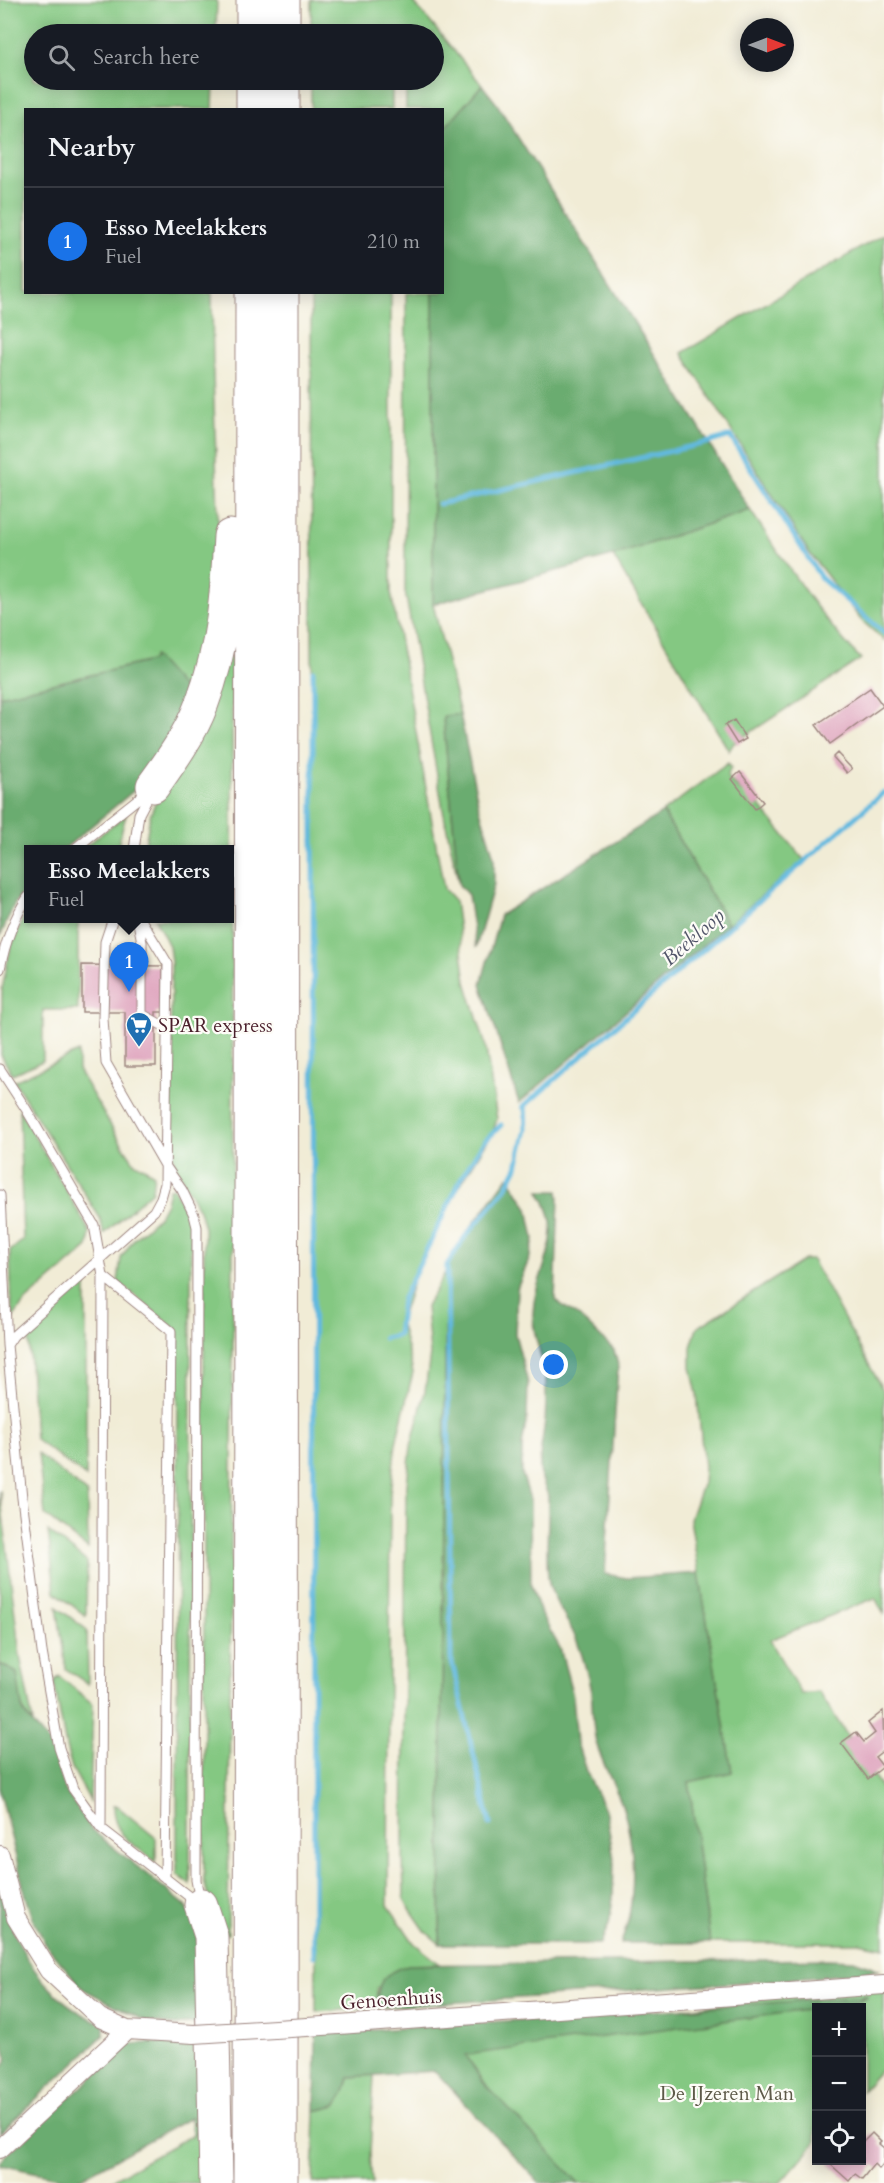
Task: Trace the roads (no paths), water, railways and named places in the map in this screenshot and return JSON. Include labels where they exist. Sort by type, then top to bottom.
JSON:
[{"type":"highway","points":[[253,0],[253,24]]},
{"type":"highway","points":[[283,0],[283,24]]},
{"type":"highway","points":[[253,90],[253,108]]},
{"type":"highway","points":[[283,90],[283,108]]},
{"type":"highway","points":[[250,2183],[252,294]]},
{"type":"highway","points":[[281,2183],[282,294]]},
{"type":"highway","points":[[153,786],[181,745],[202,705],[221,641],[227,598],[234,464],[252,368]]},
{"type":"highway","points":[[201,1905],[211,1936],[216,2183]]},
{"type":"street","name":"Genoenhuis","points":[[0,1855],[16,1918],[49,1971],[100,2018],[127,2030],[194,2034],[884,1985]]},
{"type":"street","points":[[0,2149],[127,2030]]},
{"type":"lane","points":[[78,845],[153,786]]},
{"type":"lane","points":[[135,845],[139,814],[153,786]]},
{"type":"lane","points":[[0,969],[5,944],[24,903]]},
{"type":"lane","points":[[111,923],[105,942],[106,1063],[166,1167],[182,1190],[197,1227],[196,1880],[201,1905]]},
{"type":"lane","points":[[139,923],[142,942],[142,1014],[167,1028]]},
{"type":"lane","points":[[7,1346],[13,1336],[154,1211],[161,1198],[166,1167],[168,964],[141,923]]},
{"type":"lane","points":[[0,1069],[94,1225],[103,1276],[101,1828]]},
{"type":"lane","points":[[0,1195],[7,1346],[22,1498],[42,1652],[59,1748],[73,1789],[101,1828],[201,1905]]},
{"type":"lane","points":[[103,1276],[171,1331],[165,1878]]},
{"type":"waterway","points":[[439,504],[730,436],[821,578],[884,633]]},
{"type":"waterway","points":[[313,671],[314,1956]]},
{"type":"waterway","name":"Beekloop","points":[[523,1107],[884,792]]},
{"type":"waterway","points":[[490,1824],[451,1658],[447,1265],[465,1237],[505,1190],[517,1167],[526,1129],[525,1106]]},
{"type":"waterway","name":"Beekloop","points":[[384,1338],[398,1335],[402,1300],[462,1177],[483,1143],[501,1125]]},
{"type":"place","name":"Esso Meelakkers","points":[[129,992]]},
{"type":"place","name":"SPAR express","points":[[139,1048]]},
{"type":"park label","name":"De IJzeren Man","points":[[727,2093]]}]
